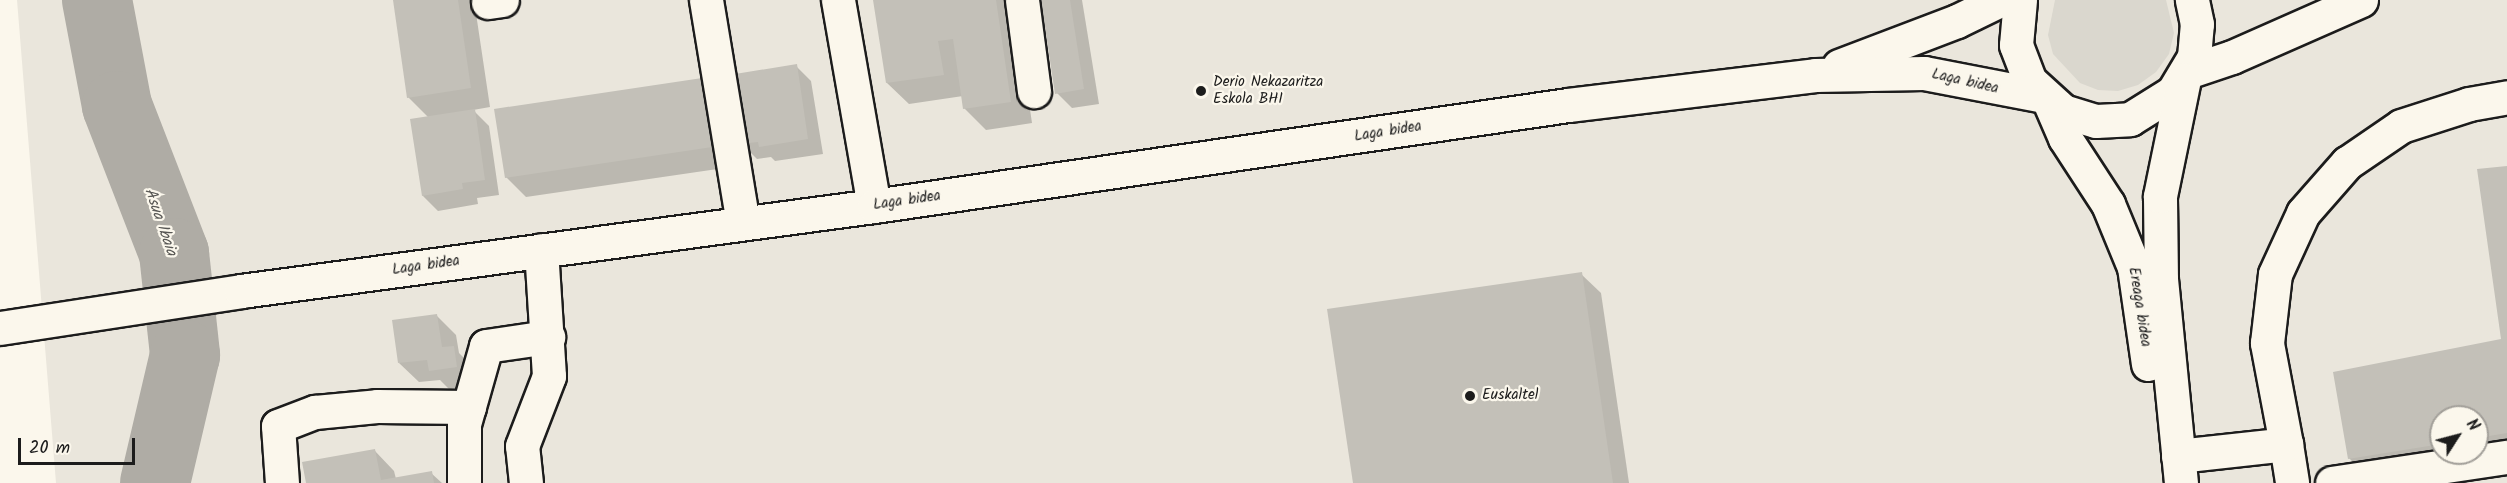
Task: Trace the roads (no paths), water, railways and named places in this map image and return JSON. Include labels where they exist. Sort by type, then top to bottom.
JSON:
[{"type":"street","points":[[706,0],[743,223]]},
{"type":"street","points":[[838,0],[874,206]]},
{"type":"street","points":[[1022,0],[1034,91]]},
{"type":"street","name":"Laga bidea","points":[[1815,75],[1956,21],[2000,0]]},
{"type":"street","name":"Ereaga bidea","points":[[2020,0],[2016,45],[2030,81],[2046,99],[2065,138],[2108,204],[2134,267],[2151,385],[2179,470]]},
{"type":"street","name":"Ereaga bidea","points":[[2179,470],[2161,280],[2160,196],[2186,76],[2197,41],[2192,0]]},
{"type":"street","points":[[2046,99],[2063,111],[2096,121],[2130,119],[2160,104],[2186,76],[2361,0]]},
{"type":"street","name":"Laga bidea","points":[[0,328],[241,291],[874,206],[1557,107],[1815,75],[1924,73],[2046,99]]},
{"type":"street","points":[[2292,483],[2267,343],[2275,274],[2303,213],[2347,163],[2401,126],[2469,104],[2507,97]]},
{"type":"street","points":[[526,483],[522,446],[549,376],[541,250]]},
{"type":"street","points":[[464,483],[464,424],[486,346],[548,337]]},
{"type":"street","points":[[282,483],[278,426],[315,412],[376,406],[469,407]]},
{"type":"street","points":[[2179,470],[2286,444]]},
{"type":"street","points":[[2332,483],[2507,457]]},
{"type":"waterway","name":"Asua Ibaia","points":[[97,0],[117,106],[174,253],[185,355],[155,483]]},
{"type":"place","name":"Derio Nekazaritza Eskola BHI","points":[[1201,91]]},
{"type":"place","name":"Euskaltel","points":[[1470,396]]}]
